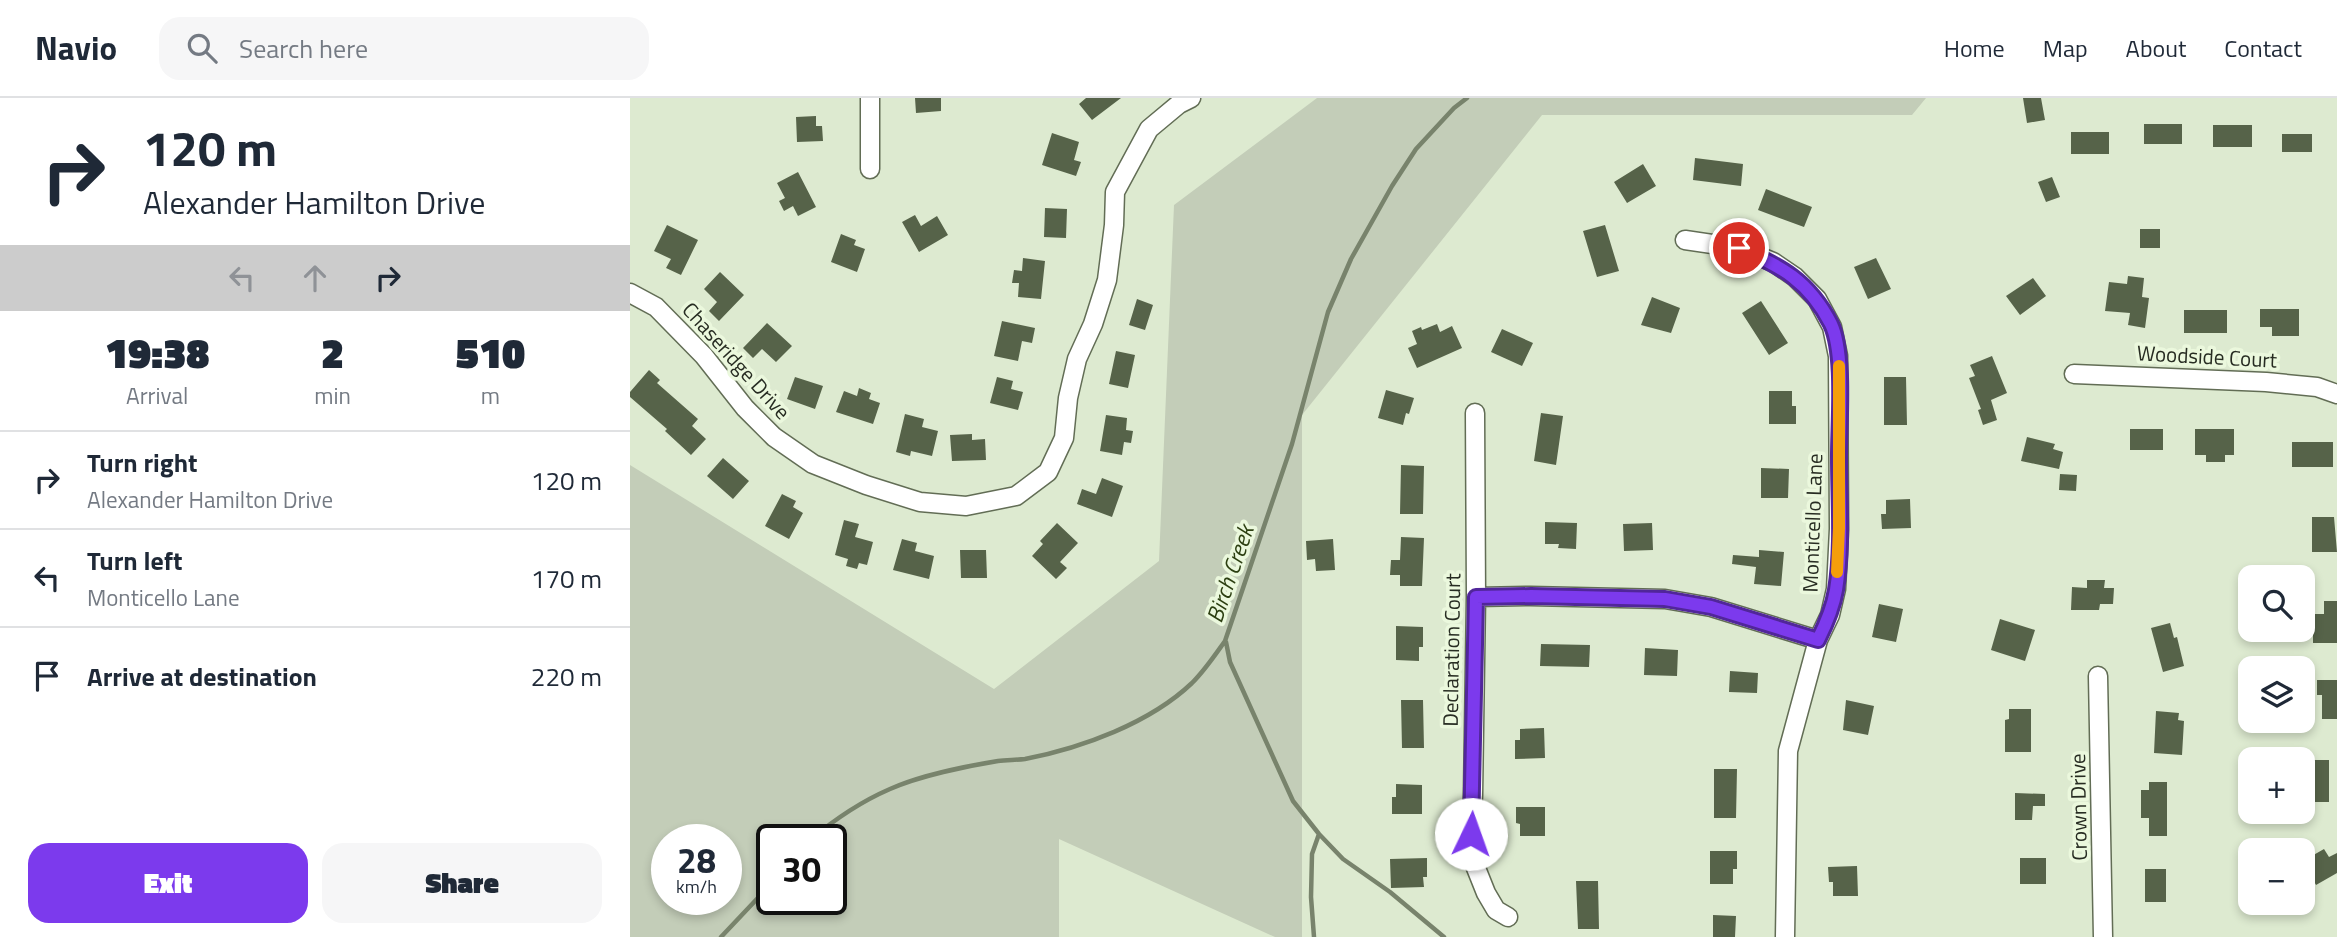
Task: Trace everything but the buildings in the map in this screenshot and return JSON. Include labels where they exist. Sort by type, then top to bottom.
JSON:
[{"type":"street","points":[[870,98],[870,169]]},
{"type":"street","name":"Chaseridge Drive","points":[[630,293],[656,307],[704,356],[745,408],[774,437],[813,464],[920,502],[966,506],[1016,496],[1048,472],[1063,438],[1077,359],[1093,324],[1107,279],[1115,192],[1149,129],[1179,104],[1191,98]]},
{"type":"street","name":"Monticello Lane","points":[[1685,240],[1739,248],[1773,262],[1795,277],[1817,299],[1832,327],[1839,356],[1839,541],[1836,589],[1830,615],[1818,640],[1788,751],[1785,937]]},
{"type":"street","name":"Woodside Court","points":[[2074,374],[2266,382],[2317,387],[2337,394]]},
{"type":"street","name":"Declaration Court","points":[[1475,413],[1476,597],[1470,853],[1496,910],[1508,917]]},
{"type":"street","points":[[1476,597],[1665,599],[1711,607],[1818,640]]},
{"type":"street","name":"Crown Drive","points":[[2098,676],[2103,937]]},
{"type":"green space","points":[[1317,98],[1926,98],[1912,115],[1542,115],[1302,415],[1302,937],[1275,937],[1059,839],[1059,937],[630,937],[630,465],[994,689],[1159,561],[1174,205]]},
{"type":"waterway","name":"Birch Creek","points":[[830,824],[858,805],[902,784],[972,766],[1025,759],[1092,741],[1136,722],[1175,697],[1197,678],[1225,641],[1292,444],[1328,312],[1351,259],[1416,149],[1454,108],[1467,98]]},
{"type":"waterway","points":[[1226,642],[1230,662],[1293,801],[1343,859],[1390,892],[1444,937]]},
{"type":"waterway","points":[[1314,937],[1312,854],[1319,834]]},
{"type":"waterway","name":"Birch Creek","points":[[721,937],[756,900]]},
{"type":"slow traffic","points":[[1837,572],[1839,366]]},
{"type":"route","points":[[1471,834],[1476,597],[1665,599],[1711,607],[1818,640],[1830,615],[1836,589],[1839,528],[1839,356],[1832,327],[1817,299],[1795,277],[1773,262],[1739,248]]}]
